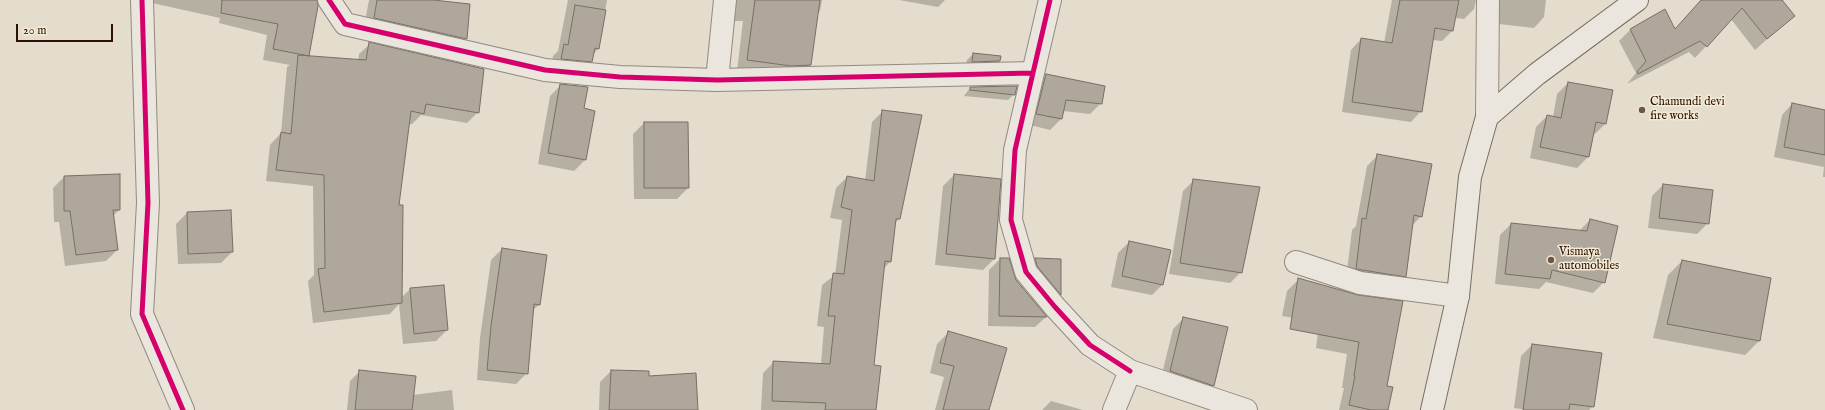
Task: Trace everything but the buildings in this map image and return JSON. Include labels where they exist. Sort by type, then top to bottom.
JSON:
[{"type":"street","points":[[142,0],[148,202],[142,314],[183,410]]},
{"type":"street","points":[[329,0],[345,24],[545,70],[620,77],[717,80],[1034,73]]},
{"type":"street","points":[[717,80],[725,0]]},
{"type":"street","points":[[1050,0],[1015,150],[1011,220],[1026,272],[1055,307],[1090,345],[1130,371],[1246,410]]},
{"type":"street","points":[[1432,410],[1458,296],[1470,178],[1487,117],[1488,0]]},
{"type":"street","points":[[1487,117],[1537,74],[1637,0]]},
{"type":"street","points":[[1296,262],[1360,283],[1458,296]]},
{"type":"street","points":[[1114,410],[1130,371]]},
{"type":"cycle path","points":[[142,0],[148,203],[142,314],[183,410]]},
{"type":"cycle path","points":[[329,0],[345,24],[545,70],[620,77],[717,80],[1033,73]]},
{"type":"cycle path","points":[[1050,0],[1015,150],[1011,220],[1026,272],[1055,307],[1090,345],[1130,371]]},
{"type":"place","name":"Chamundi devi fire works","points":[[1642,110]]},
{"type":"place","name":"Vismaya automobiles","points":[[1551,260]]}]
